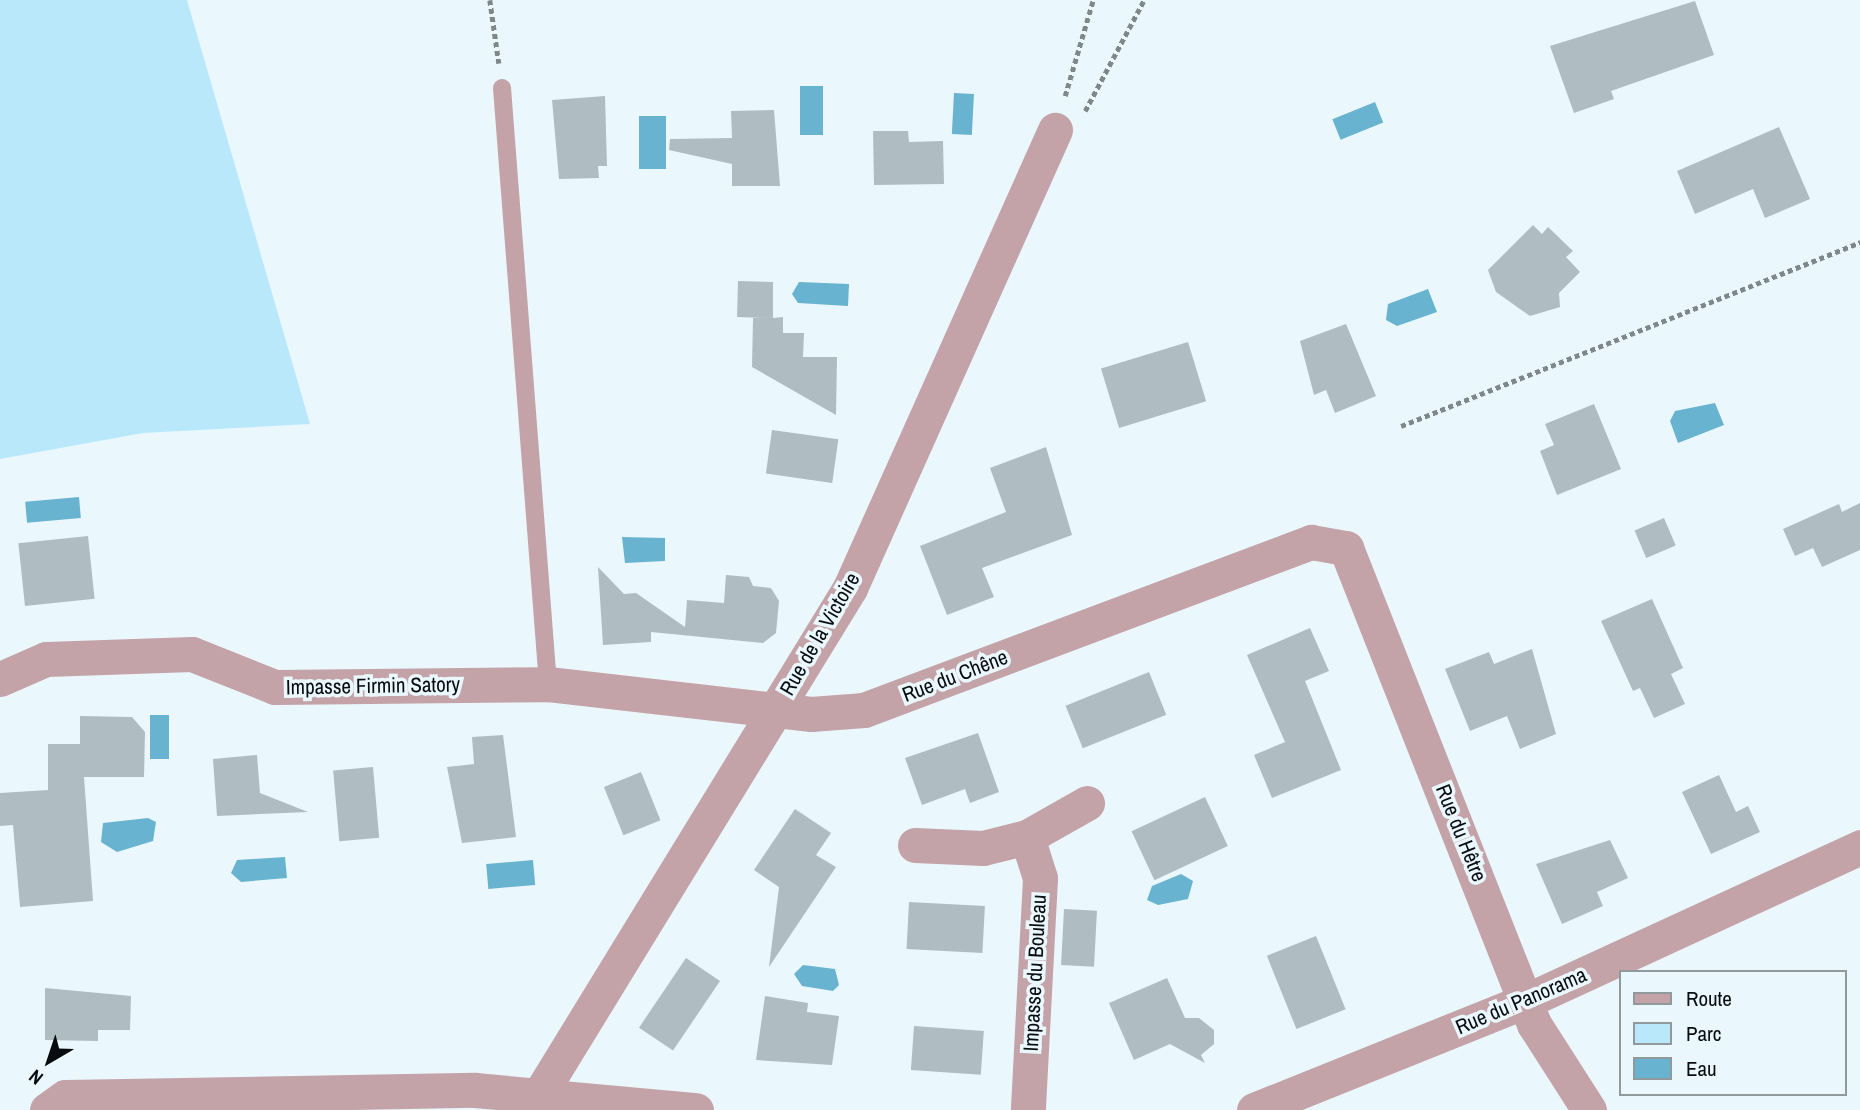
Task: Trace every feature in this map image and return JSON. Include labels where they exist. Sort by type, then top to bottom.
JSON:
[{"type":"street","name":"Rue de la Victoire","points":[[534,1102],[850,589],[1055,130]]},
{"type":"street","name":"Rue du Chêne","points":[[548,684],[776,709],[864,710],[1311,542],[1346,548]]},
{"type":"street","name":"Rue du Hêtre","points":[[1346,548],[1548,1049],[1589,1110]]},
{"type":"street","name":"Impasse Firmin Satory","points":[[0,679],[46,659],[192,654],[275,687],[548,684]]},
{"type":"street","points":[[915,845],[984,848],[1027,837],[1087,803]]},
{"type":"street","name":"Impasse du Bouleau","points":[[1027,837],[1040,878],[1028,1110]]},
{"type":"street","name":"Rue du Panorama","points":[[1254,1110],[1528,1000],[1860,847]]},
{"type":"street","points":[[47,1110],[65,1097],[534,1102],[696,1110]]},
{"type":"lane","points":[[502,88],[548,684]]},
{"type":"path","points":[[490,0],[502,88]]},
{"type":"path","points":[[1055,130],[1093,0]]},
{"type":"path","points":[[1055,130],[1094,103],[1144,0]]},
{"type":"path","points":[[1401,426],[1860,242]]},
{"type":"green space","points":[[0,0],[187,0],[310,424],[143,433],[0,459]]},
{"type":"water","points":[[800,86],[823,86],[823,135],[800,135]]},
{"type":"water","points":[[954,93],[974,94],[972,135],[952,134]]},
{"type":"water","points":[[1375,102],[1383,122],[1341,140],[1332,119]]},
{"type":"water","points":[[639,116],[666,116],[666,169],[639,169]]},
{"type":"water","points":[[799,282],[849,284],[848,306],[798,303],[792,294]]},
{"type":"water","points":[[1428,289],[1437,312],[1397,326],[1386,320],[1388,304]]},
{"type":"water","points":[[1715,403],[1724,425],[1678,443],[1670,421],[1675,411]]},
{"type":"water","points":[[79,497],[81,518],[27,523],[25,502]]},
{"type":"water","points":[[622,537],[665,538],[665,561],[625,563]]},
{"type":"water","points":[[150,715],[169,715],[169,759],[150,759]]},
{"type":"water","points":[[148,818],[156,822],[153,841],[117,852],[101,842],[103,823]]},
{"type":"water","points":[[285,857],[287,878],[241,882],[231,873],[237,860]]},
{"type":"water","points":[[533,860],[535,885],[488,889],[486,864]]},
{"type":"water","points":[[1181,874],[1193,881],[1188,899],[1158,905],[1147,900],[1152,886]]},
{"type":"water","points":[[803,965],[835,969],[839,985],[833,991],[802,986],[794,974]]},
{"type":"building","points":[[1695,1],[1714,55],[1611,91],[1614,99],[1574,113],[1550,46]]},
{"type":"building","points":[[605,96],[607,166],[598,166],[599,178],[559,179],[552,100]]},
{"type":"building","points":[[774,110],[780,186],[732,186],[732,164],[669,150],[670,139],[732,138],[731,111]]},
{"type":"building","points":[[1779,127],[1810,199],[1765,218],[1753,189],[1695,214],[1677,171]]},
{"type":"building","points":[[873,131],[908,131],[909,142],[943,141],[944,184],[874,185]]},
{"type":"building","points":[[1533,225],[1542,234],[1548,227],[1573,251],[1566,257],[1580,272],[1559,293],[1560,307],[1530,316],[1496,292],[1488,270]]},
{"type":"building","points":[[738,281],[773,282],[773,318],[783,317],[783,333],[804,333],[803,357],[837,357],[836,415],[752,367],[753,318],[766,318],[737,317]]},
{"type":"building","points":[[1346,324],[1376,396],[1335,413],[1326,390],[1314,395],[1300,341]]},
{"type":"building","points":[[1188,342],[1206,401],[1119,428],[1101,369]]},
{"type":"building","points":[[1594,404],[1621,469],[1557,495],[1540,451],[1554,445],[1545,424]]},
{"type":"building","points":[[772,430],[838,439],[832,483],[766,474]]},
{"type":"building","points":[[1046,447],[1072,535],[982,568],[994,597],[947,615],[920,546],[1006,512],[990,468]]},
{"type":"building","points":[[1860,503],[1860,550],[1822,567],[1813,548],[1795,556],[1783,529],[1839,504],[1842,512]]},
{"type":"building","points":[[1664,518],[1676,546],[1646,558],[1635,531]]},
{"type":"building","points":[[88,536],[95,599],[25,606],[18,543]]},
{"type":"building","points":[[598,567],[624,594],[636,593],[685,627],[687,600],[724,603],[726,575],[749,577],[753,586],[771,588],[779,601],[776,633],[763,643],[651,632],[651,642],[603,645]]},
{"type":"building","points":[[1652,599],[1683,668],[1671,674],[1685,704],[1654,718],[1640,688],[1633,691],[1601,621]]},
{"type":"building","points":[[1310,628],[1329,671],[1305,681],[1341,770],[1272,798],[1254,755],[1285,742],[1247,655]]},
{"type":"building","points":[[1532,649],[1556,734],[1520,749],[1507,716],[1470,731],[1445,669],[1489,652],[1494,664]]},
{"type":"building","points":[[1149,672],[1166,715],[1083,748],[1066,706]]},
{"type":"building","points":[[80,716],[132,717],[145,732],[144,777],[84,777],[93,901],[20,907],[13,825],[0,826],[0,793],[48,790],[48,744],[80,744]]},
{"type":"building","points":[[978,733],[999,792],[970,803],[965,789],[922,805],[905,758]]},
{"type":"building","points":[[503,735],[516,837],[462,843],[447,767],[474,764],[472,737]]},
{"type":"building","points":[[257,755],[260,793],[308,812],[217,816],[213,759]]},
{"type":"building","points":[[373,767],[379,838],[339,841],[333,770]]},
{"type":"building","points":[[641,772],[660,820],[623,835],[604,787]]},
{"type":"building","points":[[1719,775],[1736,812],[1748,806],[1760,832],[1711,854],[1682,792]]},
{"type":"building","points":[[1205,797],[1228,846],[1154,880],[1132,831]]},
{"type":"building","points":[[795,809],[831,833],[816,855],[836,867],[769,967],[779,887],[754,870]]},
{"type":"building","points":[[1610,840],[1628,878],[1597,892],[1603,906],[1562,924],[1536,864]]},
{"type":"building","points":[[909,902],[985,906],[982,953],[907,949]]},
{"type":"building","points":[[1064,909],[1097,911],[1094,967],[1061,965]]},
{"type":"building","points":[[1316,936],[1346,1009],[1296,1029],[1267,956]]},
{"type":"building","points":[[686,958],[720,981],[673,1051],[639,1028]]},
{"type":"building","points":[[1167,978],[1185,1018],[1199,1018],[1214,1030],[1214,1044],[1201,1055],[1205,1063],[1170,1044],[1134,1060],[1109,1003]]},
{"type":"building","points":[[45,988],[131,996],[130,1030],[98,1030],[98,1041],[45,1040]]},
{"type":"building","points":[[765,996],[808,1003],[807,1012],[839,1016],[832,1065],[756,1060]]},
{"type":"building","points":[[914,1026],[984,1031],[981,1075],[911,1070]]}]
